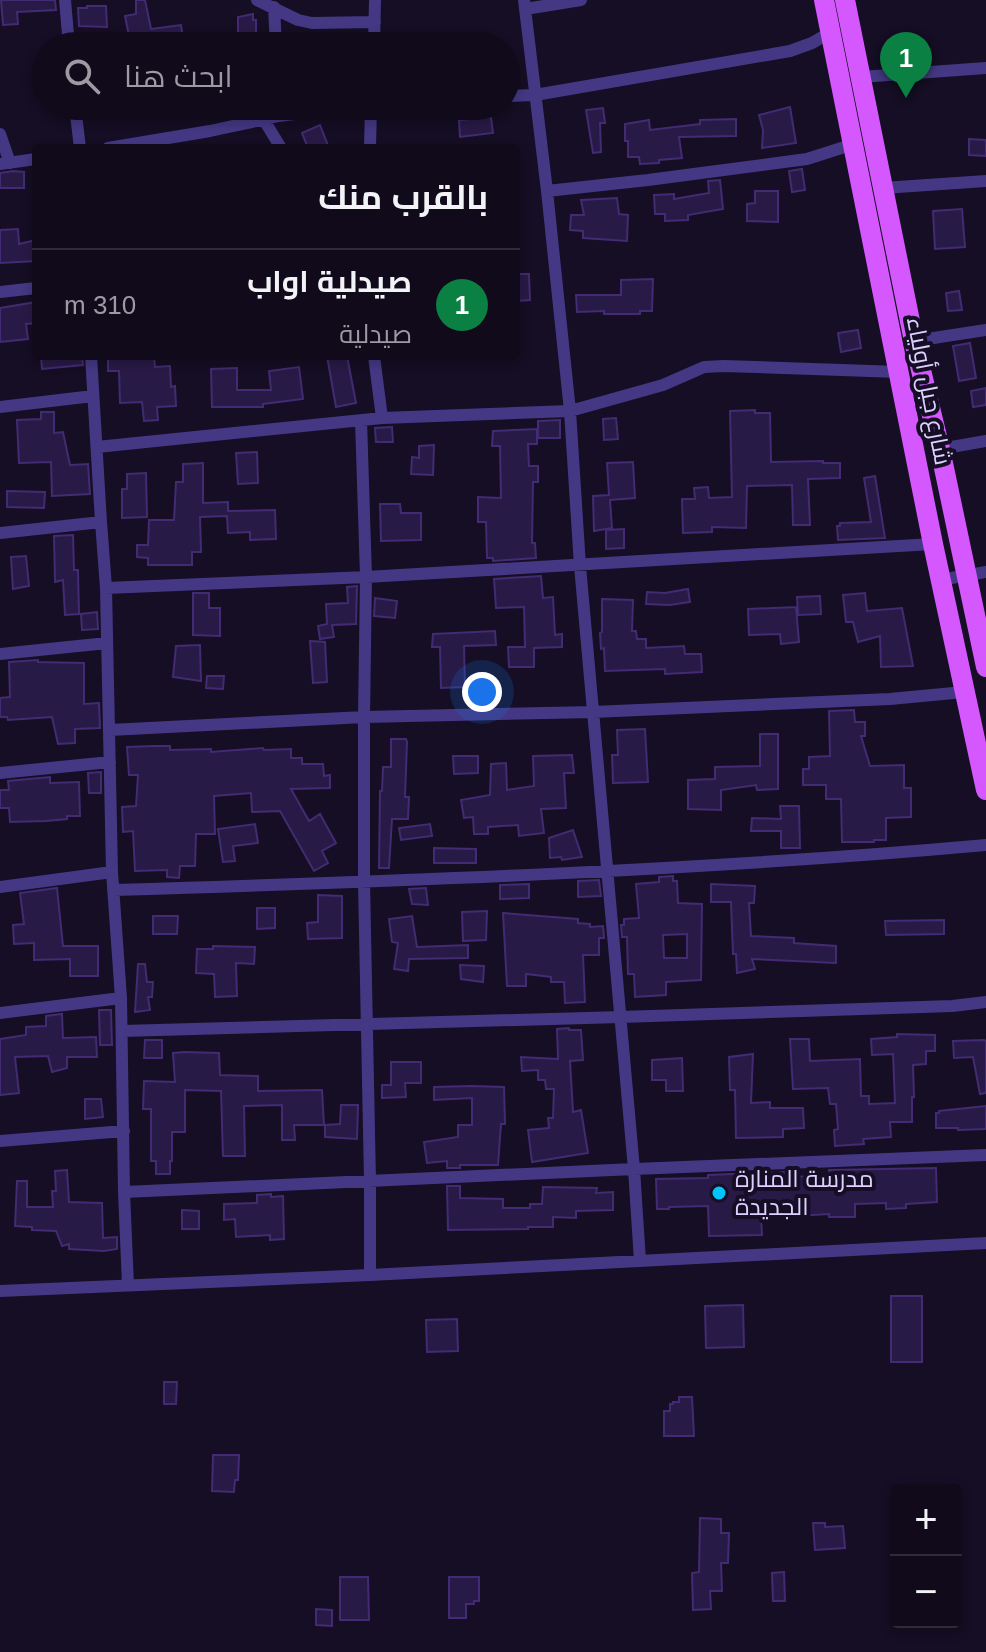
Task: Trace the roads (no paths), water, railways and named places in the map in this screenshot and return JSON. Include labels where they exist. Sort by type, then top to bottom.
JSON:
[{"type":"main road","name":"شارع جبل أولياء","points":[[824,0],[940,580],[986,790]]},
{"type":"main road","name":"شارع جبل أولياء","points":[[845,0],[914,341],[940,449],[976,574],[986,667]]},
{"type":"street","points":[[65,0],[68,32]]},
{"type":"street","points":[[257,0],[298,20],[312,23],[375,22]]},
{"type":"street","points":[[375,0],[375,32]]},
{"type":"street","points":[[581,0],[524,4],[570,411],[580,566],[640,1261]]},
{"type":"street","points":[[274,7],[275,32]]},
{"type":"street","points":[[520,96],[790,51],[831,32]]},
{"type":"street","points":[[861,77],[986,68]]},
{"type":"street","points":[[77,120],[80,144]]},
{"type":"street","points":[[132,144],[264,120],[279,144]]},
{"type":"street","points":[[370,144],[371,120]]},
{"type":"street","points":[[0,134],[5,163],[32,160]]},
{"type":"street","points":[[547,191],[807,159],[854,144]]},
{"type":"street","points":[[883,188],[986,181]]},
{"type":"street","points":[[0,292],[32,288]]},
{"type":"street","points":[[914,341],[986,330]]},
{"type":"street","points":[[91,360],[106,588],[112,872],[121,998],[128,1285]]},
{"type":"street","points":[[375,360],[382,418]]},
{"type":"street","points":[[97,447],[382,418],[570,411],[663,385],[704,367],[899,372]]},
{"type":"street","points":[[0,407],[93,396]]},
{"type":"street","points":[[361,420],[366,577],[364,882],[370,1275]]},
{"type":"street","points":[[940,449],[986,441]]},
{"type":"street","points":[[0,533],[101,522]]},
{"type":"street","points":[[106,588],[580,566],[933,544]]},
{"type":"street","points":[[940,580],[976,574]]},
{"type":"street","points":[[0,654],[107,643]]},
{"type":"street","points":[[110,730],[364,717],[593,712],[890,699],[964,692]]},
{"type":"street","points":[[0,773],[110,762]]},
{"type":"street","points":[[113,890],[608,871],[986,845]]},
{"type":"street","points":[[0,887],[112,872]]},
{"type":"street","points":[[0,1013],[121,998]]},
{"type":"street","points":[[122,1031],[952,1006],[986,1002]]},
{"type":"street","points":[[0,1141],[124,1131]]},
{"type":"street","points":[[124,1192],[986,1155]]},
{"type":"street","points":[[0,1291],[986,1243]]},
{"type":"place","name":"صيدلية اواب","points":[[906,98]]},
{"type":"place","name":"مدرسة المنارة الجديدة","points":[[719,1193]]}]
